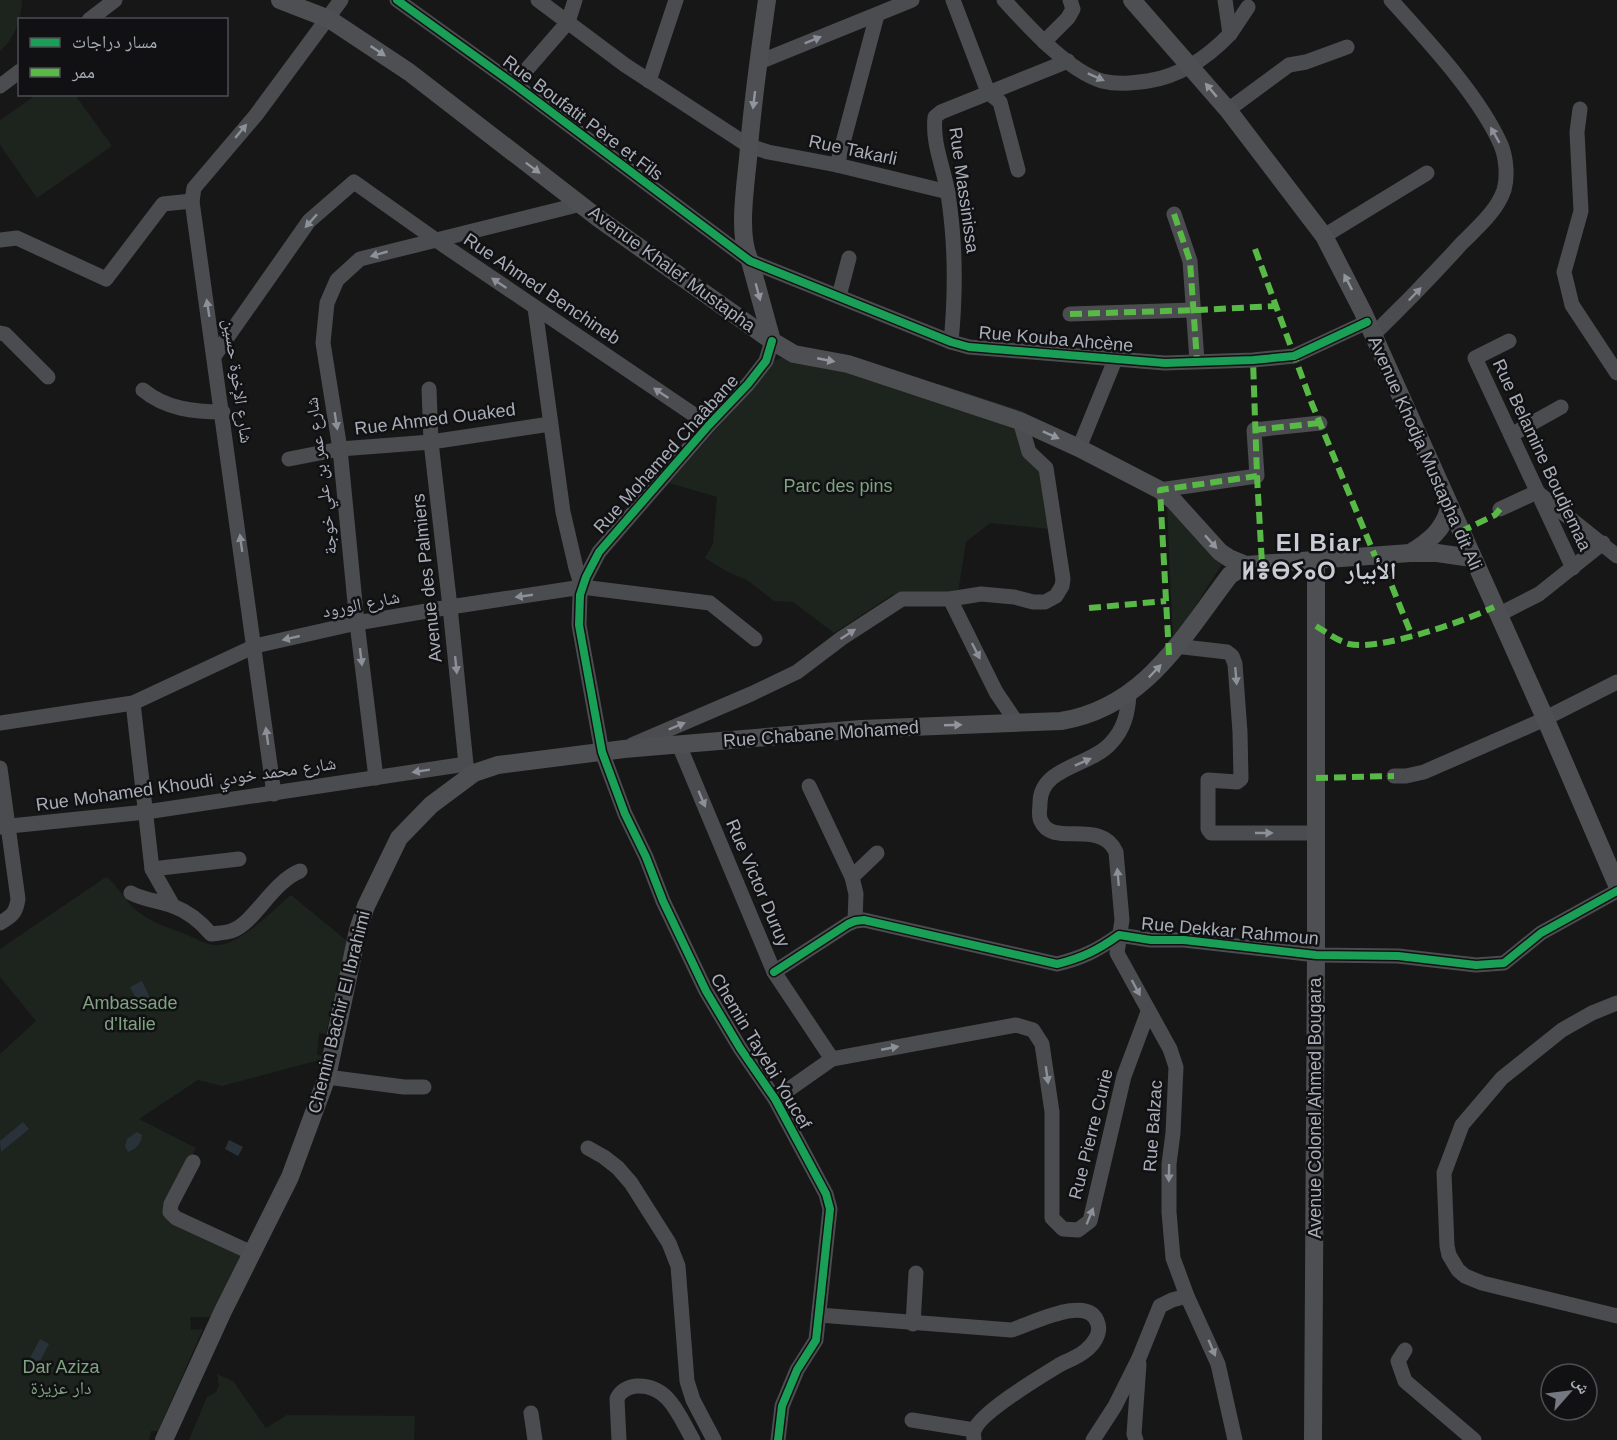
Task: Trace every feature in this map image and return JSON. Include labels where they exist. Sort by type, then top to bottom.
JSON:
[{"type":"main road","name":"Avenue Khalef Mustapha","points":[[280,0],[328,19],[409,72],[581,204],[772,341],[794,354],[848,364],[1020,421],[1079,448],[1160,490],[1173,500],[1220,552],[1246,565]]},
{"type":"main road","points":[[767,0],[749,146],[744,213],[745,251],[750,261],[772,341]]},
{"type":"main road","name":"Avenue Khodja Mustapha dit Ali","points":[[1132,0],[1228,110],[1324,236],[1370,328],[1545,718],[1617,885]]},
{"type":"main road","points":[[1410,553],[1430,540],[1442,528],[1447,520],[1449,508]]},
{"type":"main road","points":[[1246,565],[1410,553],[1437,553],[1472,558]]},
{"type":"main road","name":"Avenue Colonel Ahmed Bougara","points":[[1313,1440],[1316,561]]},
{"type":"main road","name":"Rue Chabane Mohamed","points":[[470,768],[624,749],[861,729],[1017,723],[1078,718],[1129,694],[1153,673],[1230,575],[1246,565]]},
{"type":"main road","name":"Chemin Bachir El Ibrahimi","points":[[164,1440],[252,1253],[288,1184],[327,1077],[358,930],[375,884],[399,838],[470,768]]},
{"type":"street","points":[[92,18],[116,0]]},
{"type":"street","points":[[0,240],[17,238],[106,279],[162,204],[192,201],[194,188],[256,115],[341,0]]},
{"type":"street","name":"Rue Boufatit Père et Fils","points":[[398,0],[750,261]]},
{"type":"street","name":"Rue Takarli","points":[[538,0],[649,81],[749,146],[948,192]]},
{"type":"street","points":[[514,84],[568,22],[575,0]]},
{"type":"street","points":[[649,81],[676,0]]},
{"type":"street","points":[[759,62],[912,0]]},
{"type":"street","points":[[953,0],[988,92],[1000,102],[1018,170]]},
{"type":"street","points":[[1004,0],[1044,42],[1068,61],[1100,81],[1118,84],[1168,77],[1191,66],[1220,45],[1248,6]]},
{"type":"street","points":[[1044,42],[1068,18],[1073,9],[1070,0]]},
{"type":"street","points":[[1225,0],[1230,34]]},
{"type":"street","name":"Rue Kouba Ahcène","points":[[750,261],[951,342],[969,347],[1115,360],[1197,362],[1294,356],[1370,328],[1414,295],[1493,210],[1504,190],[1506,172],[1502,146],[1477,104],[1428,41],[1391,0]]},
{"type":"street","points":[[837,165],[877,15]]},
{"type":"street","points":[[1228,110],[1289,65],[1306,62],[1347,47]]},
{"type":"street","name":"Rue Massinissa","points":[[951,342],[956,296],[953,237],[948,192],[933,133],[935,117],[941,112],[988,92],[1068,61]]},
{"type":"street","points":[[0,86],[18,72]]},
{"type":"street","points":[[1580,109],[1577,132],[1581,211],[1564,272],[1617,373]]},
{"type":"street","points":[[1324,236],[1427,173]]},
{"type":"street","name":"Rue Ahmed Benchineb","points":[[215,355],[309,221],[354,182],[709,425]]},
{"type":"street","name":"شارع الإخوة حسين","points":[[192,201],[223,412],[274,794]]},
{"type":"street","name":"شارع عمر بن علي خوجة","points":[[376,778],[357,623],[340,449],[323,343],[327,303],[337,279],[360,259],[581,204]]},
{"type":"street","points":[[1174,214],[1190,261],[1197,362]]},
{"type":"street","points":[[839,297],[849,258]]},
{"type":"street","points":[[535,308],[563,512],[582,587]]},
{"type":"street","points":[[1070,314],[1193,310]]},
{"type":"street","points":[[0,333],[5,334],[48,377]]},
{"type":"street","name":"Rue Belamine Boudjemaa","points":[[1509,340],[1475,358],[1573,568]]},
{"type":"street","name":"Rue Mohamed Chaâbane","points":[[582,587],[599,552],[709,425],[748,384],[766,361],[772,341]]},
{"type":"street","points":[[1079,448],[1115,360]]},
{"type":"street","name":"Avenue des Palmiers","points":[[429,389],[431,442],[470,768]]},
{"type":"street","points":[[143,390],[155,399],[173,406],[198,412],[223,412]]},
{"type":"street","points":[[1511,435],[1561,407]]},
{"type":"street","name":"Rue Chabane Mohamed","points":[[624,749],[797,672],[842,638],[902,599],[950,598],[981,594],[1045,602],[1056,596],[1063,579],[1046,468],[1029,452],[1020,421]]},
{"type":"street","points":[[1160,490],[1257,476],[1254,430],[1320,423]]},
{"type":"street","name":"Rue Ahmed Ouaked","points":[[289,459],[340,449],[431,442],[550,424]]},
{"type":"street","points":[[1500,509],[1537,492],[1617,555]]},
{"type":"street","points":[[1498,615],[1539,594],[1603,543]]},
{"type":"street","name":"شارع الورود","points":[[0,723],[133,703],[255,646],[357,623],[582,587],[710,603],[755,639]]},
{"type":"street","name":"Chemin Tayebi Youcef","points":[[582,587],[579,625],[602,752],[626,814],[690,960],[820,1179],[830,1209],[816,1340],[797,1370],[782,1406],[778,1440]]},
{"type":"street","points":[[950,598],[996,692],[1017,723]]},
{"type":"street","points":[[1175,646],[1224,651],[1232,656],[1235,664],[1241,778],[1237,782],[1208,780],[1207,825],[1211,833],[1316,833]]},
{"type":"street","points":[[1394,776],[1424,772],[1545,718],[1617,682]]},
{"type":"street","name":"Rue Balzac","points":[[1129,694],[1128,714],[1110,744],[1095,756],[1052,778],[1042,790],[1040,819],[1051,831],[1096,836],[1106,839],[1114,847],[1117,857],[1122,920],[1117,953],[1170,1049],[1176,1067],[1174,1121],[1169,1164],[1169,1212],[1173,1258],[1187,1296],[1218,1364],[1235,1440]]},
{"type":"street","points":[[133,703],[152,869],[173,906]]},
{"type":"street","name":"Rue Victor Duruy","points":[[679,745],[774,972],[832,1059]]},
{"type":"street","points":[[0,768],[4,827],[18,899],[17,910],[0,923]]},
{"type":"street","name":"Rue Mohamed Khoudi شارع محمد خودي","points":[[4,827],[146,813],[376,778],[470,768]]},
{"type":"street","points":[[774,972],[855,921],[856,894],[852,877],[809,786]]},
{"type":"street","points":[[852,877],[877,853]]},
{"type":"street","points":[[152,869],[239,859]]},
{"type":"street","points":[[131,893],[173,906],[197,918],[211,934],[232,930],[245,922],[281,883],[300,871]]},
{"type":"street","name":"Rue Dekkar Rahmoun","points":[[855,921],[873,922],[1057,964],[1081,958],[1119,935],[1316,955],[1398,956],[1476,965],[1498,965],[1504,963],[1541,933],[1617,891]]},
{"type":"street","points":[[1617,1003],[1592,1013],[1562,1030],[1502,1078],[1462,1125],[1444,1173],[1447,1246],[1452,1263],[1465,1276],[1491,1286],[1617,1316]]},
{"type":"street","name":"Rue Pierre Curie","points":[[832,1059],[1016,1025],[1033,1030],[1042,1044],[1052,1112],[1052,1218],[1058,1227],[1073,1231],[1083,1228],[1090,1221],[1124,1076],[1148,1012]]},
{"type":"street","points":[[775,1100],[832,1059]]},
{"type":"street","points":[[327,1077],[404,1087],[424,1087]]},
{"type":"street","points":[[588,1148],[611,1162],[631,1183],[669,1243],[678,1266],[687,1381],[693,1400],[714,1440]]},
{"type":"street","points":[[193,1162],[171,1204],[171,1212],[177,1218],[252,1253]]},
{"type":"street","points":[[913,1324],[916,1273]]},
{"type":"street","points":[[1093,1440],[1139,1358],[1160,1306],[1172,1299],[1187,1296]]},
{"type":"street","points":[[819,1315],[1011,1330],[1030,1325],[1050,1314],[1080,1310],[1088,1312],[1097,1321],[1098,1333],[1085,1351],[989,1411],[974,1435],[912,1420]]},
{"type":"street","points":[[1405,1350],[1398,1361],[1405,1381],[1474,1440]]},
{"type":"street","points":[[1136,1440],[1134,1434],[1139,1358]]},
{"type":"street","points":[[620,1440],[617,1398],[624,1390],[636,1386],[652,1388],[667,1396],[693,1440]]},
{"type":"street","points":[[531,1413],[535,1440]]},
{"type":"green space","points":[[0,0],[22,0],[16,28],[10,40],[0,51]]},
{"type":"green space","points":[[35,96],[76,96],[112,146],[37,198],[0,145],[0,120]]},
{"type":"green space","name":"Parc des pins","points":[[784,357],[844,363],[942,385],[1023,411],[1027,456],[1046,468],[1060,530],[990,523],[966,542],[958,593],[917,592],[892,595],[834,633],[793,602],[774,601],[747,580],[705,558],[713,544],[717,497],[669,483],[731,413],[770,362]]},
{"type":"green space","points":[[1167,506],[1224,561],[1173,641]]},
{"type":"green space","points":[[106,877],[142,915],[202,942],[214,945],[233,940],[265,918],[291,895],[347,941],[326,1034],[319,1033],[317,1055],[324,1056],[323,1059],[222,1086],[198,1080],[139,1119],[196,1148],[163,1216],[245,1255],[213,1317],[190,1317],[191,1330],[203,1329],[158,1431],[151,1431],[149,1440],[0,1440],[0,1054],[36,1021],[0,977],[0,949]]},
{"type":"green space","points":[[217,1374],[233,1381],[266,1428],[287,1415],[415,1416],[414,1440],[189,1440],[207,1397],[216,1392],[219,1385]]},
{"type":"shaded area","points":[[142,981],[153,1004],[142,1010],[130,987]]},
{"type":"shaded area","points":[[23,1122],[29,1129],[1,1152],[0,1141]]},
{"type":"shaded area","points":[[137,1132],[142,1135],[141,1141],[128,1152],[125,1146],[127,1139]]},
{"type":"shaded area","points":[[229,1140],[243,1147],[238,1156],[225,1149]]},
{"type":"shaded area","points":[[40,1339],[49,1344],[39,1363],[30,1358]]},
{"type":"marked path","points":[[1174,214],[1190,261],[1197,361]]},
{"type":"marked path","points":[[1255,249],[1312,404],[1375,556]]},
{"type":"marked path","points":[[1070,314],[1275,306]]},
{"type":"marked path","points":[[1169,655],[1160,490],[1257,476],[1253,360]]},
{"type":"marked path","points":[[1254,430],[1320,423]]},
{"type":"marked path","points":[[1257,476],[1262,564]]},
{"type":"marked path","points":[[1460,532],[1495,515],[1500,509]]},
{"type":"marked path","points":[[1385,569],[1412,636]]},
{"type":"marked path","points":[[1089,608],[1166,601]]},
{"type":"marked path","points":[[1316,626],[1336,639],[1349,644],[1363,645],[1401,639],[1444,627],[1494,607]]},
{"type":"marked path","points":[[1316,778],[1394,776]]},
{"type":"cycle path","points":[[397,0],[514,84],[750,261],[951,342],[969,347],[1165,363],[1253,360],[1294,356],[1367,322]]},
{"type":"cycle path","points":[[772,341],[766,361],[748,384],[709,425],[599,552],[580,595],[579,625],[602,752],[625,814],[706,991],[740,1048],[775,1099],[826,1194],[830,1209],[816,1340],[797,1370],[782,1406],[778,1440]]},
{"type":"cycle path","points":[[774,972],[848,924],[864,920],[1057,964],[1090,953],[1119,935],[1316,955],[1398,956],[1476,965],[1504,963],[1541,933],[1617,891]]},
{"type":"district","name":"El Biar ⵍⴻⴱⵢⴰⵔ الأبيار","points":[[1319,556]]},
{"type":"park label","name":"Ambassade d'Italie","points":[[130,1013]]},
{"type":"park label","name":"Dar Aziza دار عزيزة","points":[[61,1377]]}]
